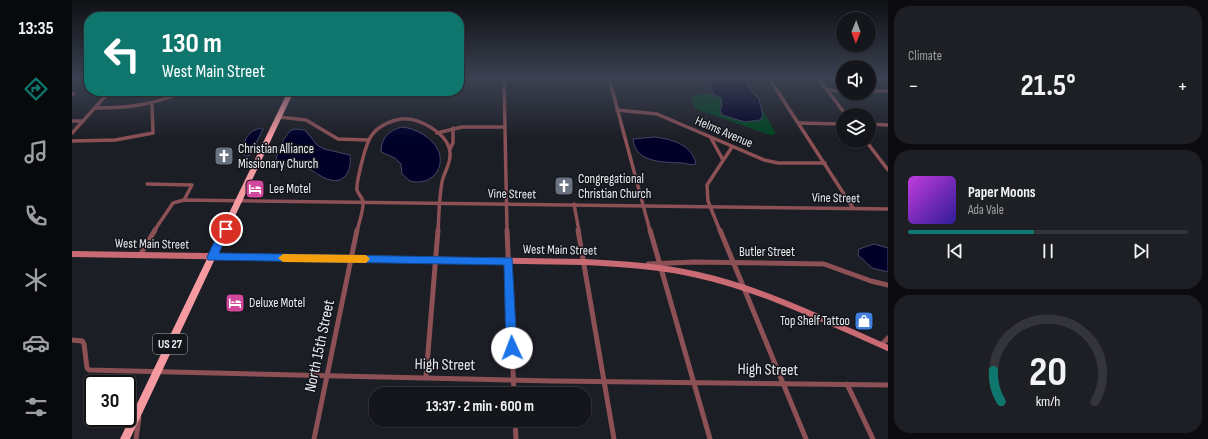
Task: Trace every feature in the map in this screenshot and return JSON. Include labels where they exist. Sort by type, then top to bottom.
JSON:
[{"type":"highway","name":"US 27","points":[[125,439],[288,98]]},
{"type":"main road","name":"West Main Street","points":[[72,254],[584,262],[660,265],[744,288],[888,348]]},
{"type":"street","points":[[72,133],[103,98]]},
{"type":"street","points":[[95,108],[120,108],[152,104],[166,98]]},
{"type":"street","points":[[504,98],[506,203],[514,387]]},
{"type":"street","points":[[614,98],[710,439]]},
{"type":"street","points":[[783,98],[853,208]]},
{"type":"street","points":[[833,98],[841,108]]},
{"type":"street","points":[[72,141],[115,140],[153,134],[152,104]]},
{"type":"street","name":"Helms Avenue","points":[[617,110],[640,111],[657,114],[710,138],[774,162],[825,163]]},
{"type":"street","points":[[279,117],[306,120],[338,139],[368,140]]},
{"type":"street","points":[[363,202],[356,190],[368,140],[378,130],[390,122],[412,119],[437,133],[450,149]]},
{"type":"street","points":[[72,121],[83,121]]},
{"type":"street","points":[[799,123],[836,124]]},
{"type":"street","points":[[876,124],[888,124]]},
{"type":"street","points":[[437,133],[453,128],[505,127]]},
{"type":"street","points":[[426,377],[442,182],[450,165],[450,149],[453,128]]},
{"type":"street","points":[[710,138],[723,160]]},
{"type":"street","points":[[732,147],[707,185],[706,194],[782,384],[806,439]]},
{"type":"street","points":[[871,148],[888,170]]},
{"type":"street","points":[[140,255],[167,210],[173,203],[184,200],[192,185],[147,184]]},
{"type":"street","name":"Vine Street","points":[[184,200],[888,209]]},
{"type":"street","name":"North 15th Street","points":[[314,439],[363,202]]},
{"type":"street","points":[[574,204],[614,439]]},
{"type":"street","name":"Butler Street","points":[[660,265],[733,263],[824,264],[871,281],[888,285]]},
{"type":"street","points":[[881,346],[888,338]]},
{"type":"street","name":"High Street","points":[[72,340],[82,341],[84,344],[87,368],[90,370],[603,381],[888,384]]},
{"type":"street","points":[[847,384],[873,439]]},
{"type":"street","points":[[136,439],[140,408]]},
{"type":"street","points":[[515,427],[516,439]]},
{"type":"green space","points":[[692,98],[721,98],[726,117],[745,122],[763,115],[762,109],[775,132],[774,135],[770,135],[696,109],[691,100]]},
{"type":"water","points":[[721,98],[758,98],[763,115],[760,120],[745,122],[722,115],[720,109],[722,106]]},
{"type":"water","points":[[402,127],[413,129],[424,135],[437,147],[440,166],[434,176],[429,179],[417,182],[410,181],[402,174],[401,164],[395,158],[381,152],[382,143],[387,135],[393,130]]},
{"type":"water","points":[[256,129],[263,129],[250,155],[247,156],[243,154],[245,141],[249,134]]},
{"type":"water","points":[[291,130],[305,130],[317,145],[324,149],[350,155],[350,165],[347,174],[340,180],[330,180],[305,167],[276,162],[279,149],[283,141]]},
{"type":"water","points":[[654,137],[674,141],[685,147],[694,157],[696,164],[660,162],[645,157],[639,153],[635,147],[633,139]]},
{"type":"water","points":[[874,244],[888,248],[888,272],[872,268],[858,255],[859,249]]},
{"type":"slow traffic","points":[[283,258],[366,259]]},
{"type":"place","name":"Christian Alliance Missionary Church","points":[[224,156]]},
{"type":"place","name":"Congregational Christian Church","points":[[564,186]]},
{"type":"place","name":"Lee Motel","points":[[255,189]]},
{"type":"place","name":"Deluxe Motel","points":[[235,303]]},
{"type":"place","name":"Top Shelf Tattoo","points":[[864,321]]},
{"type":"route","points":[[226,229],[212,257],[508,261],[512,348]]}]
